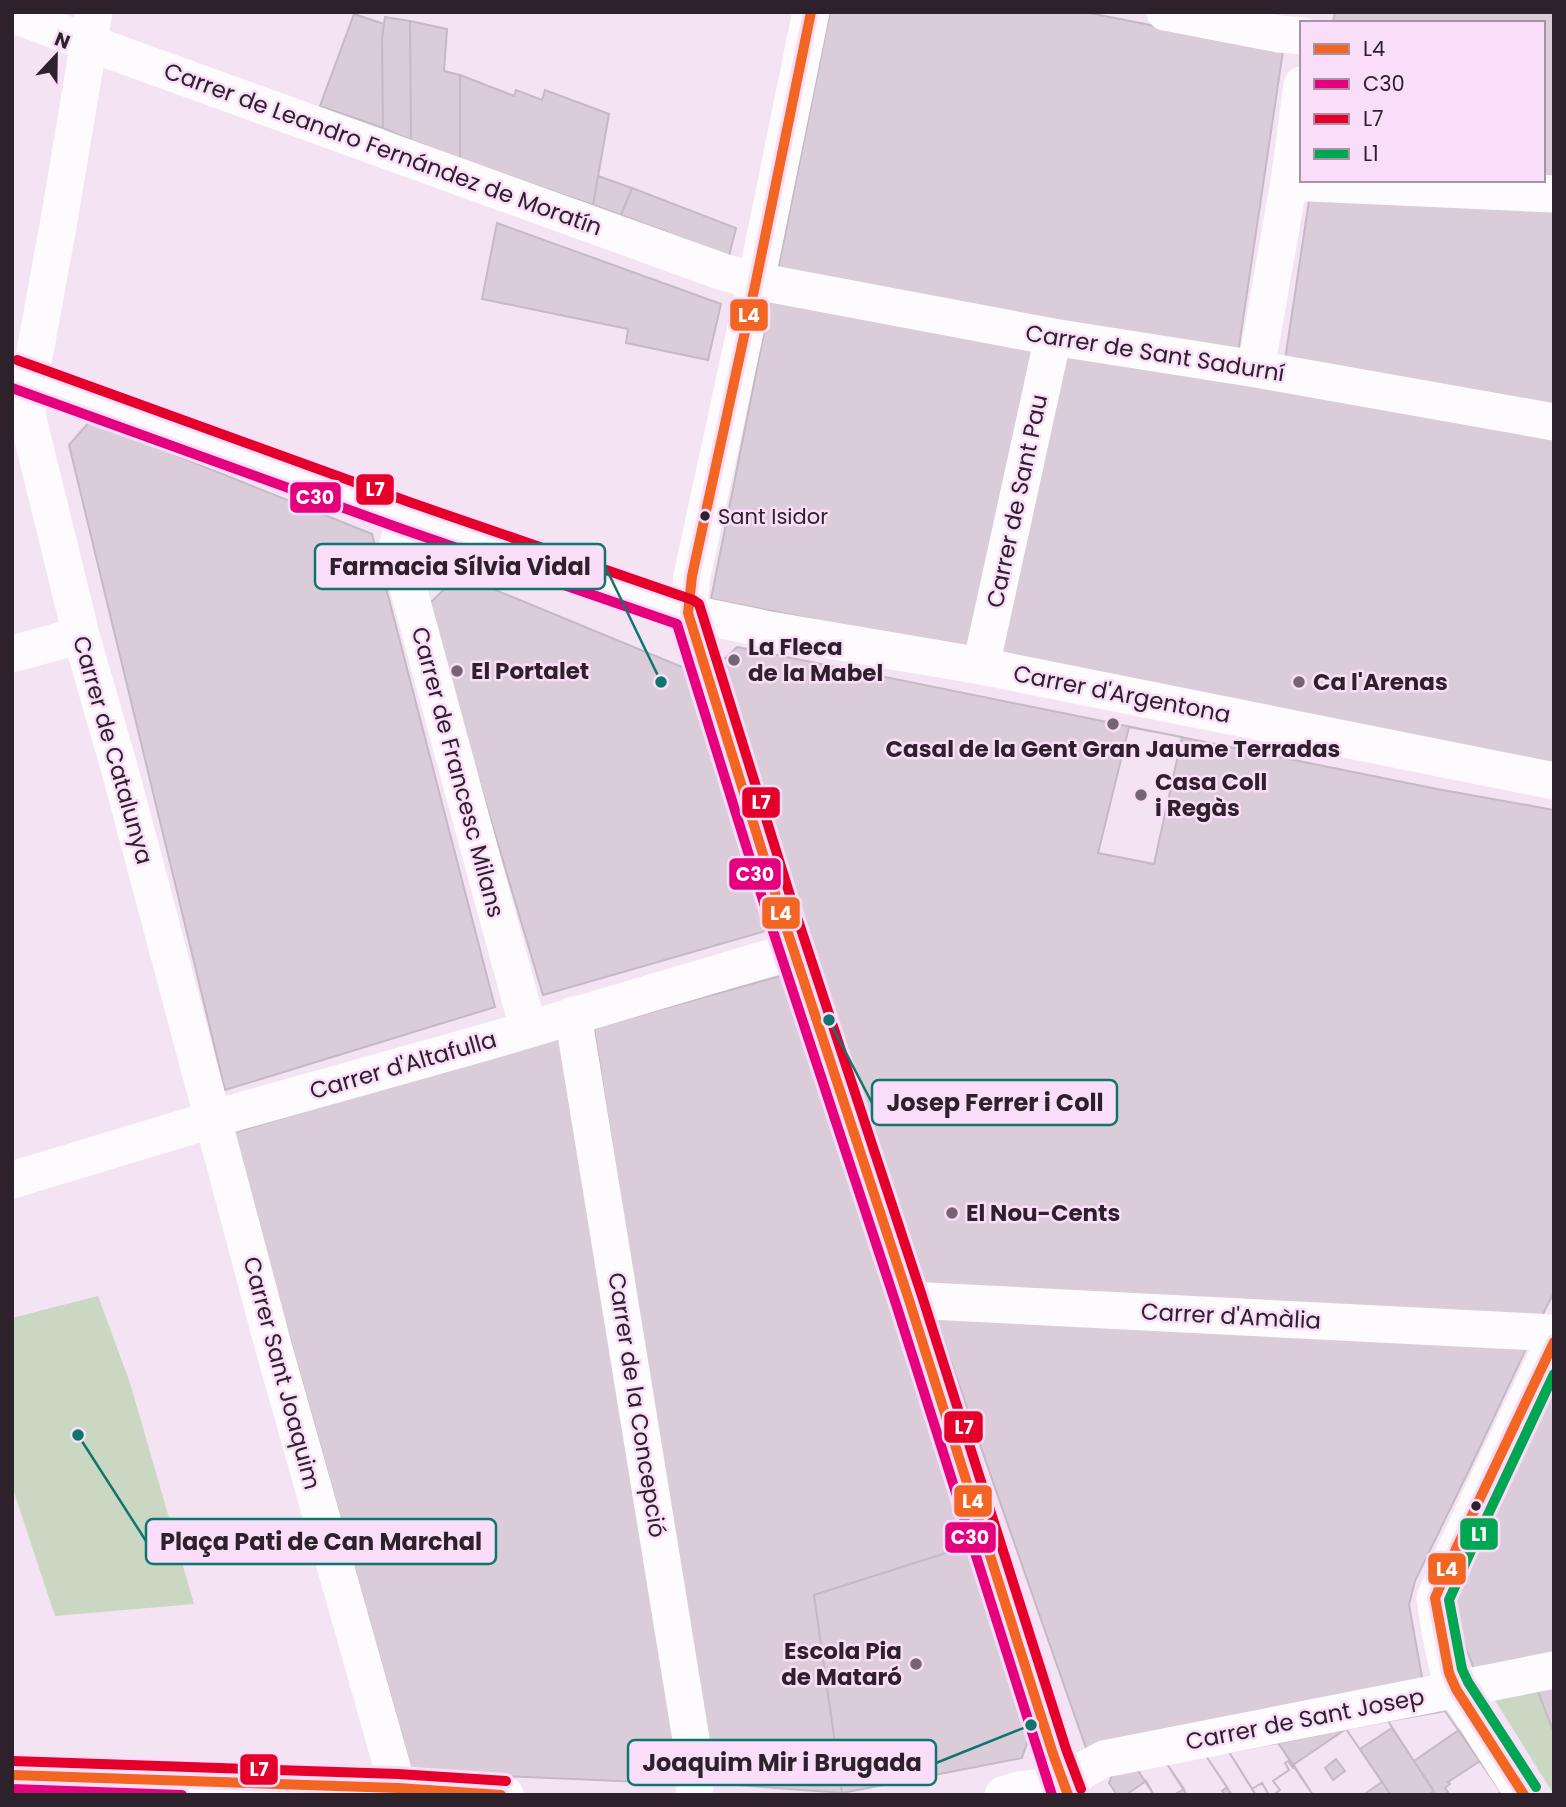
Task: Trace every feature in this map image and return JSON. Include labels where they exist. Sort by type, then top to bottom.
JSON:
[{"type":"street","points":[[811,12],[756,281],[691,576],[688,613],[793,949],[1066,1790],[1019,1790],[1003,1795]]},
{"type":"street","points":[[1165,12],[1300,36]]},
{"type":"street","name":"Carrer de Leandro Fernández de Moratín","points":[[12,14],[92,28],[723,272],[756,281]]},
{"type":"street","name":"Carrer de Catalunya","points":[[92,28],[21,376],[27,415],[81,635],[214,1119]]},
{"type":"street","points":[[1256,369],[1289,182],[1300,100]]},
{"type":"street","points":[[1289,182],[1554,194]]},
{"type":"street","name":"Carrer de Sant Sadurní","points":[[756,281],[1053,337],[1256,369],[1554,422]]},
{"type":"street","name":"Carrer de Sant Pau","points":[[981,666],[1053,337]]},
{"type":"street","name":"Carrer d'Argentona","points":[[21,376],[407,516],[688,613],[769,630],[981,666],[1554,782]]},
{"type":"street","name":"Carrer de Francesc Milans","points":[[407,516],[397,547],[528,1028]]},
{"type":"street","points":[[12,654],[81,635]]},
{"type":"street","name":"Carrer d'Altafulla","points":[[12,1180],[214,1119],[486,1042],[793,949]]},
{"type":"street","name":"Carrer de la Concepció","points":[[573,1015],[694,1757],[694,1795]]},
{"type":"street","name":"Carrer Sant Joaquim","points":[[214,1119],[276,1358],[398,1791]]},
{"type":"street","name":"Carrer d'Amàlia","points":[[909,1300],[1554,1333]]},
{"type":"street","points":[[1524,1795],[1456,1689],[1449,1673],[1435,1598],[1554,1341]]},
{"type":"street","name":"Carrer de Sant Josep","points":[[1066,1790],[1084,1769],[1104,1759],[1554,1670]]},
{"type":"street","points":[[12,1775],[505,1795]]},
{"type":"green space","points":[[98,1296],[130,1383],[194,1604],[55,1616],[12,1486],[12,1318]]},
{"type":"green space","points":[[1537,1689],[1554,1733],[1554,1795],[1493,1697]]},
{"type":"building","points":[[830,12],[1084,12],[1283,51],[1238,353],[778,270]]},
{"type":"building","points":[[1335,12],[1554,12],[1554,178],[1545,178],[1545,21],[1333,21]]},
{"type":"building","points":[[354,14],[384,24],[383,128],[320,106]]},
{"type":"building","points":[[385,17],[410,21],[411,140],[383,128],[382,39]]},
{"type":"building","points":[[410,21],[447,29],[444,71],[460,75],[460,159],[411,140]]},
{"type":"building","points":[[460,75],[514,96],[516,90],[542,100],[545,90],[609,114],[593,205],[460,159]]},
{"type":"building","points":[[598,176],[632,188],[621,215],[593,205]]},
{"type":"building","points":[[632,188],[736,228],[729,256],[621,215]]},
{"type":"building","points":[[1310,194],[1554,204],[1554,407],[1285,360]]},
{"type":"building","points":[[497,223],[721,304],[708,360],[626,343],[628,329],[482,299]]},
{"type":"building","points":[[772,293],[1040,346],[968,650],[711,599]]},
{"type":"building","points":[[1062,348],[1554,434],[1554,764],[992,655]]},
{"type":"building","points":[[90,421],[372,534],[495,1007],[225,1090],[69,445]]},
{"type":"building","points":[[459,575],[687,669],[769,930],[543,995],[427,606]]},
{"type":"building","points":[[737,647],[1437,789],[1554,810],[1554,1292],[1539,1322],[923,1286],[749,758],[723,660]]},
{"type":"building","name":"Casa Coll i Regàs","points":[[1129,727],[1182,737],[1154,864],[1098,853]]},
{"type":"building","points":[[784,975],[971,1545],[814,1595],[842,1793],[711,1783],[594,1028]]},
{"type":"building","points":[[565,1034],[687,1784],[412,1772],[232,1133]]},
{"type":"building","points":[[935,1316],[1526,1349],[1415,1581],[1409,1605],[1422,1677],[1420,1683],[1086,1748]]},
{"type":"building","points":[[1554,1377],[1554,1653],[1474,1669],[1461,1635],[1455,1593]]},
{"type":"building","name":"Escola Pia de Mataró","points":[[971,1545],[1030,1734],[1022,1758],[842,1793],[814,1595]]},
{"type":"building","points":[[1554,1685],[1554,1733],[1537,1689]]},
{"type":"building","points":[[1445,1711],[1501,1792],[1496,1795],[1436,1795],[1388,1721]]},
{"type":"building","points":[[1445,1711],[1503,1795],[1436,1795],[1388,1721]]},
{"type":"building","points":[[1388,1721],[1436,1795],[1391,1795],[1346,1729]]},
{"type":"building","points":[[1388,1721],[1436,1795],[1391,1795],[1346,1729]]},
{"type":"building","points":[[1392,1728],[1434,1791],[1428,1795],[1391,1795],[1360,1749]]},
{"type":"building","points":[[1346,1729],[1382,1782],[1363,1795],[1313,1795],[1293,1765]],"holes":[[[1336,1759],[1345,1771],[1333,1780],[1325,1768]]]},
{"type":"building","points":[[1346,1729],[1391,1795],[1313,1795],[1278,1743]]},
{"type":"building","points":[[1459,1730],[1480,1761],[1448,1782],[1450,1784],[1445,1788],[1448,1792],[1436,1795],[1414,1761]]},
{"type":"building","points":[[1278,1743],[1295,1767],[1288,1761],[1285,1763],[1289,1770],[1273,1781],[1280,1790],[1273,1795],[1269,1795],[1262,1783],[1252,1789],[1229,1752]]},
{"type":"building","points":[[1278,1743],[1313,1795],[1256,1795],[1229,1752]]},
{"type":"building","points":[[1229,1752],[1256,1795],[1232,1795],[1206,1756]]},
{"type":"building","points":[[1229,1752],[1256,1795],[1232,1795],[1206,1756]]},
{"type":"building","points":[[1206,1756],[1227,1787],[1222,1791],[1225,1795],[1187,1795],[1167,1764]]},
{"type":"building","points":[[1206,1756],[1232,1795],[1187,1795],[1167,1764]]},
{"type":"building","points":[[1288,1761],[1313,1795],[1273,1795],[1280,1790],[1273,1781],[1289,1770],[1285,1763]]},
{"type":"building","points":[[1167,1764],[1184,1789],[1177,1793],[1179,1795],[1154,1795],[1137,1769]]},
{"type":"building","points":[[1167,1764],[1187,1795],[1154,1795],[1137,1769]]},
{"type":"building","points":[[1137,1769],[1154,1795],[1117,1795],[1109,1783],[1113,1773]]},
{"type":"building","points":[[1146,1781],[1154,1795],[1126,1795]]},
{"type":"building","points":[[1262,1783],[1269,1795],[1256,1795],[1252,1789]]},
{"type":"transit line","name":"L4","points":[[811,12],[692,576],[688,613],[780,909],[1068,1795]]},
{"type":"transit line","name":"L7","points":[[17,360],[699,604],[793,905],[1081,1789]]},
{"type":"transit line","name":"C30","points":[[12,388],[402,529],[677,624],[767,913],[896,1304],[1052,1795]]},
{"type":"transit line","name":"L4","points":[[1524,1795],[1456,1689],[1449,1673],[1435,1598],[1554,1342]]},
{"type":"transit line","name":"L1","points":[[1536,1787],[1468,1682],[1462,1669],[1449,1600],[1554,1374]]},
{"type":"transit line","name":"L7","points":[[12,1761],[398,1774],[506,1781]]},
{"type":"transit line","name":"L4","points":[[12,1775],[398,1788],[501,1795]]},
{"type":"transit line","name":"C30","points":[[12,1789],[182,1795]]},
{"type":"place","name":"Sant Isidor","points":[[705,516]]},
{"type":"place","name":"La Fleca de la Mabel","points":[[734,660]]},
{"type":"place","name":"El Portalet","points":[[457,671]]},
{"type":"place","name":"Farmacia Sílvia Vidal","points":[[661,682]]},
{"type":"place","name":"Ca l'Arenas","points":[[1299,682]]},
{"type":"place","name":"Casal de la Gent Gran Jaume Terradas","points":[[1113,724]]},
{"type":"place","name":"Casa Coll i Regàs","points":[[1141,795]]},
{"type":"place","name":"Josep Ferrer i Coll","points":[[829,1020]]},
{"type":"place","name":"El Nou-Cents","points":[[952,1213]]},
{"type":"place","name":"Plaça Pati de Can Marchal","points":[[78,1435]]},
{"type":"place","name":"Escola Pia de Mataró","points":[[916,1664]]},
{"type":"place","name":"Joaquim Mir i Brugada","points":[[1031,1725]]}]
